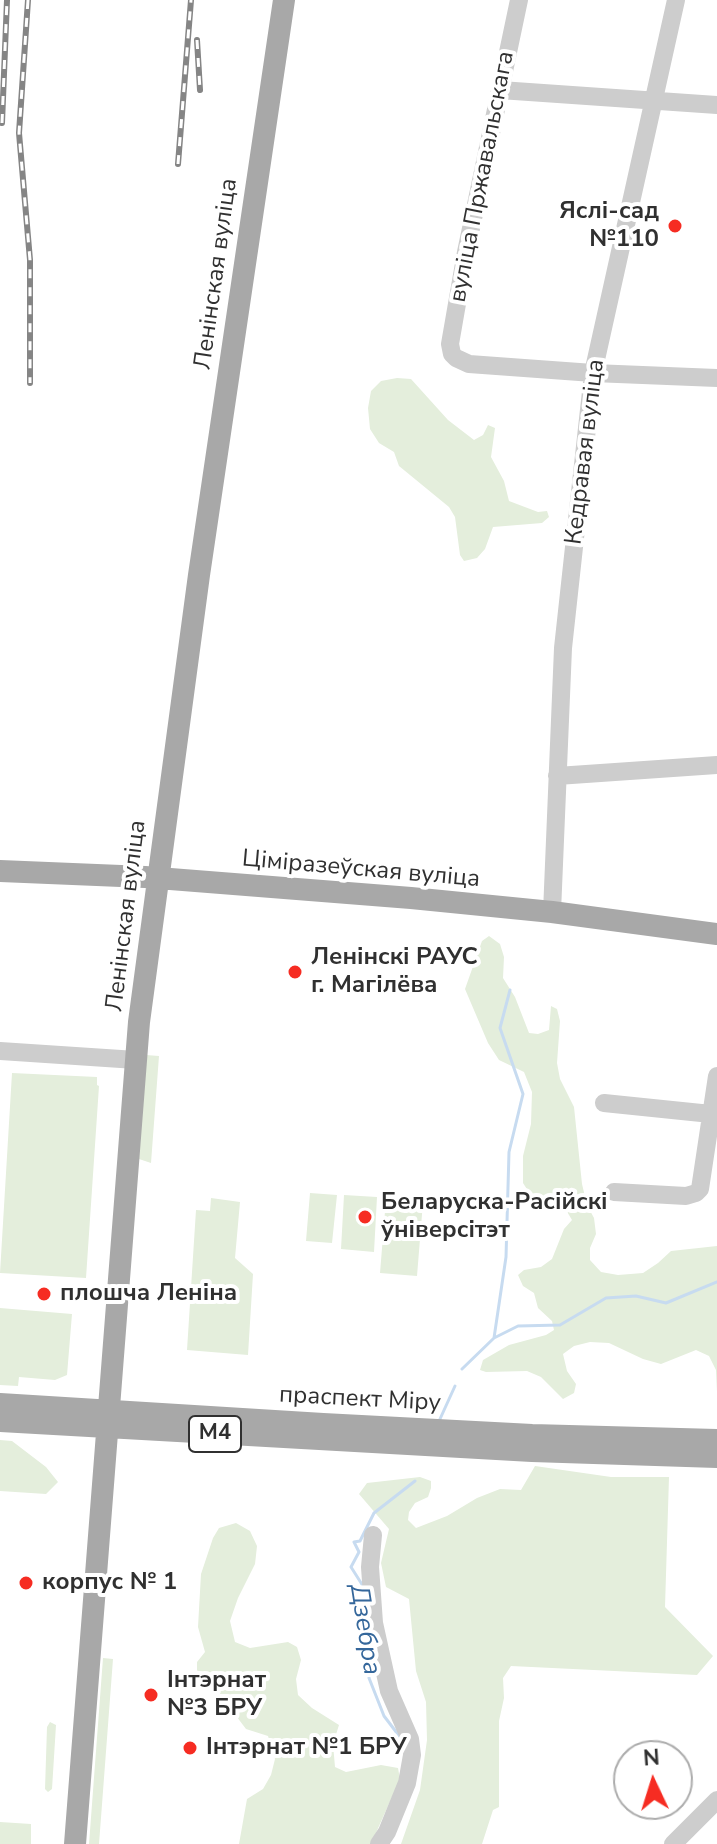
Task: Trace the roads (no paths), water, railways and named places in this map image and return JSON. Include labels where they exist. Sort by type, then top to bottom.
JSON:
[{"type":"main road","name":"Ленінская вуліца","points":[[63,1844],[102,1419],[130,1060],[189,548],[269,0]]},
{"type":"main road","name":"Ленінская вуліца","points":[[151,878],[284,0]]},
{"type":"main road","name":"Ціміразеўская вуліца","points":[[0,871],[151,878],[552,912],[717,934]]},
{"type":"main road","name":"праспект Міру","points":[[0,1404],[102,1419]]},
{"type":"main road","name":"Ленінская вуліца","points":[[75,1844],[102,1419]]},
{"type":"main road","name":"праспект Міру","points":[[0,1421],[102,1419],[532,1443],[717,1457]]},
{"type":"main road","name":"праспект Міру","points":[[532,1443],[717,1440]]},
{"type":"street","name":"вуліца Пржавальскага","points":[[519,0],[466,252],[450,344],[452,354],[469,364],[593,373]]},
{"type":"street","name":"Кедравая вуліца","points":[[552,912],[563,648],[593,373],[676,0]]},
{"type":"street","points":[[500,90],[717,105]]},
{"type":"street","points":[[593,373],[717,378]]},
{"type":"street","points":[[557,776],[717,765]]},
{"type":"street","points":[[0,1051],[130,1060]]},
{"type":"street","points":[[614,1192],[686,1196],[696,1193],[702,1184],[717,1076]]},
{"type":"street","points":[[604,1103],[711,1114]]},
{"type":"street","points":[[373,1535],[370,1567],[374,1623],[389,1691],[410,1739],[412,1755],[407,1783],[379,1844]]},
{"type":"street","points":[[682,1841],[717,1800]]},
{"type":"waterway","points":[[494,1338],[506,1257],[509,1152],[523,1094],[500,1028],[510,990]]},
{"type":"waterway","name":"Дзебра","points":[[462,1369],[494,1338],[518,1326],[560,1325],[606,1298],[636,1296],[666,1303],[717,1282]]},
{"type":"waterway","name":"Дзебра","points":[[440,1419],[455,1386]]},
{"type":"waterway","name":"Дзебра","points":[[364,1604],[363,1586],[351,1567],[359,1552],[354,1542],[360,1541],[374,1513],[415,1481]]},
{"type":"waterway","name":"Дзебра","points":[[364,1611],[369,1678],[384,1716],[400,1737]]},
{"type":"railway","points":[[2,123],[7,0]]},
{"type":"railway","points":[[28,0],[19,133],[30,260],[30,383]]},
{"type":"railway","points":[[178,164],[191,0]]},
{"type":"railway","points":[[197,40],[200,90]]},
{"type":"place","name":"Яслі-сад №110","points":[[675,226]]},
{"type":"place","name":"Ленінскі РАУС г. Магілёва","points":[[295,972]]},
{"type":"place","name":"Беларуска-Расійскі ўніверсітэт","points":[[365,1217]]},
{"type":"place","name":"плошча Леніна","points":[[44,1294]]},
{"type":"place","name":"корпус № 1","points":[[26,1583]]},
{"type":"place","name":"Інтэрнат №3 БРУ","points":[[151,1695]]},
{"type":"place","name":"Інтэрнат №1 БРУ","points":[[190,1748]]}]
